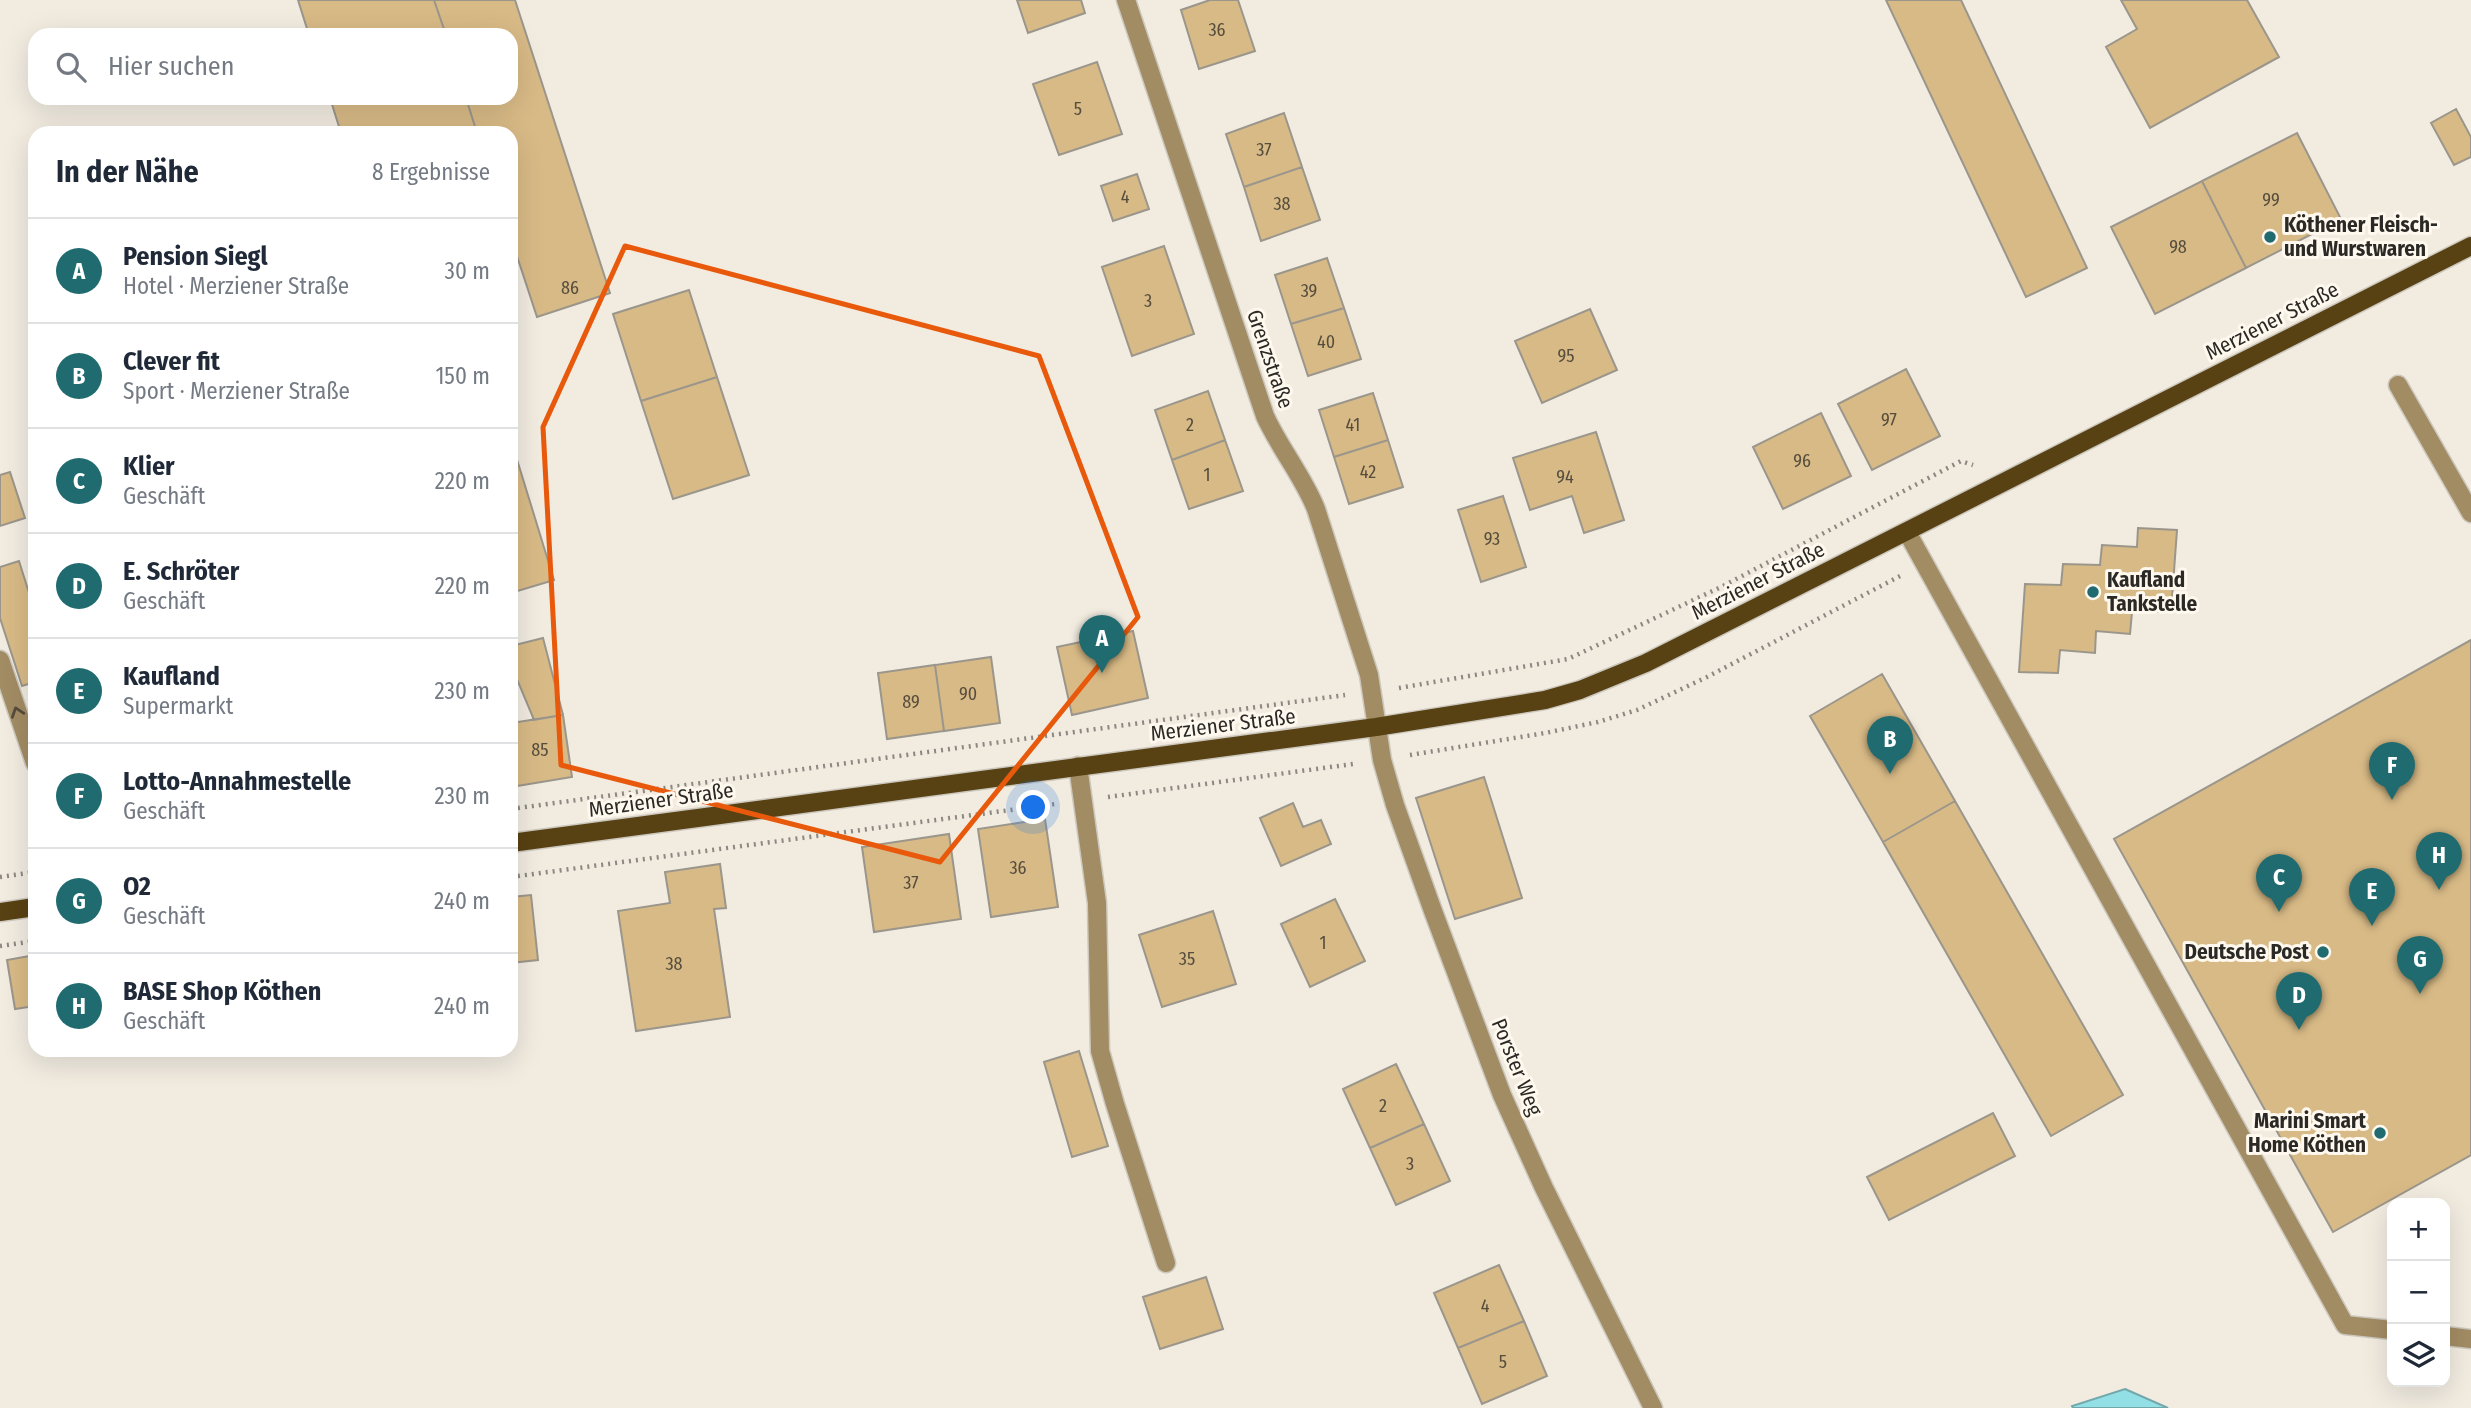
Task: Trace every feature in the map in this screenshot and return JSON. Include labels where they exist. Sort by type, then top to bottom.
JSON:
[{"type":"main road","name":"Merziener Straße","points":[[518,842],[1376,727],[1507,708],[1590,687],[1646,663],[1906,533],[2471,246]]},
{"type":"main road","points":[[0,912],[28,908]]},
{"type":"street","name":"Grenzstraße","points":[[1126,0],[1265,416],[1278,444],[1306,484],[1316,509],[1359,640],[1376,727]]},
{"type":"street","points":[[2398,385],[2471,513]]},
{"type":"street","points":[[1906,533],[2345,1325],[2387,1329]]},
{"type":"street","points":[[0,660],[28,742]]},
{"type":"street","name":"Porster Weg","points":[[1376,727],[1395,805],[1502,1095],[1544,1188],[1653,1408]]},
{"type":"street","points":[[1078,766],[1097,903],[1100,1051],[1166,1263]]},
{"type":"street","points":[[2450,1337],[2471,1339]]},
{"type":"path","points":[[518,808],[1371,692],[1568,659],[1721,587],[1961,461],[2009,480]]},
{"type":"path","points":[[0,877],[28,873]]},
{"type":"path","points":[[0,946],[28,942]]},
{"type":"highlighted area","points":[[625,246],[1039,356],[1138,617],[940,862],[561,765],[543,427]]},
{"type":"water","points":[[2125,1389],[2168,1408],[2072,1406]]},
{"type":"building","points":[[298,0],[434,0],[444,28],[307,28]]},
{"type":"building","points":[[434,0],[515,0],[610,293],[537,317],[518,259],[518,126],[475,126],[468,105],[518,105],[518,28],[444,28]]},
{"type":"building","points":[[1017,0],[1081,0],[1085,13],[1028,33]]},
{"type":"building","points":[[1210,0],[1238,0],[1255,51],[1199,69],[1181,10]]},
{"type":"building","points":[[1886,0],[1961,0],[2087,268],[2026,297]]},
{"type":"building","points":[[2121,0],[2247,0],[2279,57],[2150,128],[2106,47],[2137,29]]},
{"type":"building","points":[[1097,62],[1122,134],[1059,155],[1033,84]]},
{"type":"building","points":[[332,105],[468,105],[475,126],[339,126]]},
{"type":"building","points":[[2456,109],[2471,137],[2471,157],[2454,165],[2431,123]]},
{"type":"building","points":[[1284,113],[1302,167],[1244,187],[1226,134]]},
{"type":"building","points":[[2297,133],[2341,219],[2246,268],[2202,181]]},
{"type":"building","points":[[1302,167],[1320,220],[1261,241],[1244,187]]},
{"type":"building","points":[[1137,174],[1149,209],[1113,221],[1101,186]]},
{"type":"building","points":[[2202,181],[2246,268],[2155,314],[2111,227]]},
{"type":"building","points":[[1164,246],[1194,334],[1132,356],[1102,267]]},
{"type":"building","points":[[1327,258],[1344,308],[1291,324],[1275,275]]},
{"type":"building","points":[[689,290],[717,377],[641,401],[613,314]]},
{"type":"building","points":[[1344,308],[1361,359],[1308,376],[1291,324]]},
{"type":"building","points":[[1590,309],[1617,370],[1542,403],[1515,341]]},
{"type":"building","points":[[1906,369],[1940,436],[1872,470],[1838,404]]},
{"type":"building","points":[[717,377],[749,475],[673,499],[641,401]]},
{"type":"building","points":[[1208,391],[1225,440],[1172,460],[1155,410]]},
{"type":"building","points":[[1373,393],[1388,440],[1334,457],[1319,410]]},
{"type":"building","points":[[1821,413],[1851,476],[1783,509],[1753,447]]},
{"type":"building","points":[[1596,432],[1624,520],[1584,533],[1572,496],[1530,510],[1513,458]]},
{"type":"building","points":[[1225,440],[1243,491],[1189,509],[1172,460]]},
{"type":"building","points":[[1388,440],[1403,487],[1349,504],[1334,457]]},
{"type":"building","points":[[518,463],[554,580],[518,591]]},
{"type":"building","points":[[10,472],[25,518],[0,526],[0,475]]},
{"type":"building","points":[[1503,496],[1526,567],[1481,582],[1458,510]]},
{"type":"building","points":[[2138,528],[2177,530],[2171,612],[2132,612],[2130,634],[2096,631],[2095,653],[2060,650],[2058,673],[2019,672],[2025,584],[2061,585],[2063,564],[2100,565],[2102,545],[2137,547]]},
{"type":"building","points":[[19,561],[28,590],[28,684],[22,686],[0,618],[0,567]]},
{"type":"building","points":[[1133,631],[1148,698],[1072,715],[1057,647]]},
{"type":"building","points":[[543,638],[563,715],[534,720],[518,682],[518,644]]},
{"type":"building","points":[[2471,640],[2471,1155],[2394,1198],[2387,1198],[2387,1202],[2333,1232],[2114,839]]},
{"type":"building","points":[[991,657],[1000,723],[944,731],[935,665]]},
{"type":"building","points":[[935,665],[944,731],[887,739],[878,673]]},
{"type":"building","points":[[1882,674],[1955,801],[1883,842],[1810,716]]},
{"type":"building","points":[[563,715],[572,777],[518,786],[518,722]]},
{"type":"building","points":[[1484,777],[1522,898],[1455,919],[1416,798]]},
{"type":"building","points":[[1955,801],[2123,1095],[2051,1136],[1883,842]]},
{"type":"building","points":[[1293,803],[1303,827],[1321,820],[1331,844],[1281,866],[1260,818]]},
{"type":"building","points":[[1045,819],[1058,907],[991,917],[978,829]]},
{"type":"building","points":[[949,834],[961,919],[874,932],[862,847]]},
{"type":"building","points":[[720,864],[726,908],[714,909],[730,1017],[636,1031],[618,911],[670,903],[665,872]]},
{"type":"building","points":[[531,895],[538,960],[518,962],[518,896]]},
{"type":"building","points":[[1335,899],[1365,961],[1310,987],[1281,924]]},
{"type":"building","points":[[1213,911],[1236,984],[1162,1007],[1139,935]]},
{"type":"building","points":[[28,956],[28,1007],[15,1009],[7,960]]},
{"type":"building","points":[[1079,1051],[1108,1146],[1072,1157],[1044,1062]]},
{"type":"building","points":[[1396,1064],[1424,1124],[1370,1148],[1343,1089]]},
{"type":"building","points":[[1993,1113],[2015,1156],[1889,1220],[1867,1177]]},
{"type":"building","points":[[1424,1124],[1450,1181],[1396,1205],[1370,1148]]},
{"type":"building","points":[[1499,1265],[1524,1321],[1458,1348],[1434,1293]]},
{"type":"building","points":[[1206,1277],[1223,1329],[1160,1349],[1143,1297]]},
{"type":"building","points":[[1524,1321],[1547,1376],[1482,1404],[1458,1348]]},
{"type":"place","name":"Köthener Fleisch- und Wurstwaren","points":[[2270,237]]},
{"type":"place","name":"Kaufland Tankstelle","points":[[2093,592]]},
{"type":"place","name":"Pension Siegl","points":[[1102,673]]},
{"type":"place","name":"Clever fit","points":[[1890,774]]},
{"type":"place","name":"Lotto-Annahmestelle","points":[[2392,800]]},
{"type":"place","name":"BASE Shop Köthen","points":[[2439,890]]},
{"type":"place","name":"Klier","points":[[2279,912]]},
{"type":"place","name":"Kaufland","points":[[2372,926]]},
{"type":"place","name":"Deutsche Post","points":[[2323,952]]},
{"type":"place","name":"O2","points":[[2420,994]]},
{"type":"place","name":"E. Schröter","points":[[2299,1030]]},
{"type":"place","name":"Marini Smart Home Köthen","points":[[2380,1133]]}]
